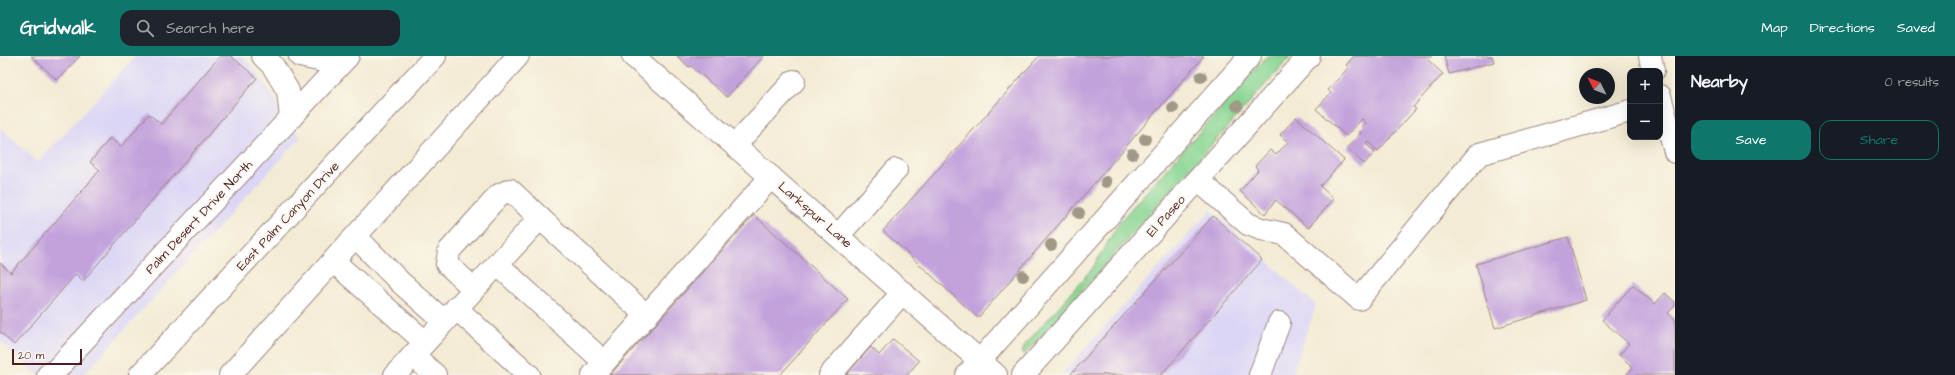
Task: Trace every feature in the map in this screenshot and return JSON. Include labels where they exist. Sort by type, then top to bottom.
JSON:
[{"type":"street","points":[[263,56],[274,66],[288,91],[291,118]]},
{"type":"street","points":[[300,56],[323,61],[348,56]]},
{"type":"street","name":"Palm Desert Drive North","points":[[48,375],[56,370],[348,56]]},
{"type":"street","name":"East Palm Canyon Drive","points":[[140,375],[435,56]]},
{"type":"street","points":[[230,375],[334,262],[518,56]]},
{"type":"street","name":"Larkspur Lane","points":[[633,56],[903,292],[973,368],[996,375]]},
{"type":"street","points":[[973,368],[1250,56]]},
{"type":"street","name":"El Paseo","points":[[1023,375],[1309,56]]},
{"type":"street","points":[[735,145],[794,81]]},
{"type":"street","points":[[1662,104],[1675,152]]},
{"type":"street","points":[[1198,180],[1248,224],[1261,229],[1284,234],[1359,299],[1479,154],[1627,112]]},
{"type":"street","points":[[838,236],[896,170]]},
{"type":"street","points":[[497,264],[599,369],[771,177]]},
{"type":"street","points":[[474,289],[447,264],[449,251],[499,195],[510,190],[646,316]]},
{"type":"street","points":[[395,375],[540,218]]},
{"type":"street","points":[[356,237],[400,282],[450,315],[529,375]]},
{"type":"street","points":[[334,262],[419,349],[435,375]]},
{"type":"street","points":[[830,375],[903,292]]},
{"type":"street","points":[[1260,375],[1279,323]]},
{"type":"shaded area","points":[[136,56],[241,56],[253,67],[301,137],[83,375],[39,375],[0,341],[0,128],[38,162]]},
{"type":"shaded area","points":[[1211,210],[1316,305],[1292,375],[1061,375]]},
{"type":"green space","points":[[1267,56],[1291,56],[1028,351],[1025,354],[1022,353],[1025,345],[1092,269],[1121,220]]},
{"type":"building","points":[[31,56],[80,56],[57,80]]},
{"type":"building","points":[[220,56],[231,56],[257,78],[83,281],[76,274],[14,345],[0,332],[0,263],[11,273],[100,170],[90,162],[110,138],[121,147],[149,114],[161,124]]},
{"type":"building","points":[[677,56],[764,56],[727,97]]},
{"type":"building","points":[[1039,56],[1204,56],[978,318],[883,231]]},
{"type":"building","points":[[1354,56],[1432,56],[1428,60],[1443,74],[1413,107],[1416,109],[1378,151],[1368,142],[1366,144],[1375,152],[1364,164],[1347,148],[1361,133],[1359,130],[1366,123],[1362,119],[1346,136],[1316,109],[1331,93],[1328,90],[1349,67],[1346,65]]},
{"type":"building","points":[[1444,56],[1492,56],[1494,62],[1449,74]]},
{"type":"building","points":[[1296,117],[1344,160],[1320,186],[1334,199],[1308,228],[1276,200],[1265,214],[1240,191],[1258,170],[1255,166],[1270,150],[1276,155],[1288,142],[1280,135]]},
{"type":"building","points":[[754,215],[848,299],[780,375],[610,375]]},
{"type":"building","points":[[1213,216],[1262,260],[1161,375],[1070,375]]},
{"type":"building","points":[[1568,237],[1586,300],[1495,328],[1476,264]]},
{"type":"building","points":[[1633,285],[1655,304],[1665,293],[1675,302],[1675,306],[1668,313],[1675,319],[1675,375],[1626,375],[1633,367],[1619,355],[1629,344],[1602,320]]},
{"type":"building","points":[[893,339],[919,361],[907,375],[846,375],[871,347],[879,355]]}]
